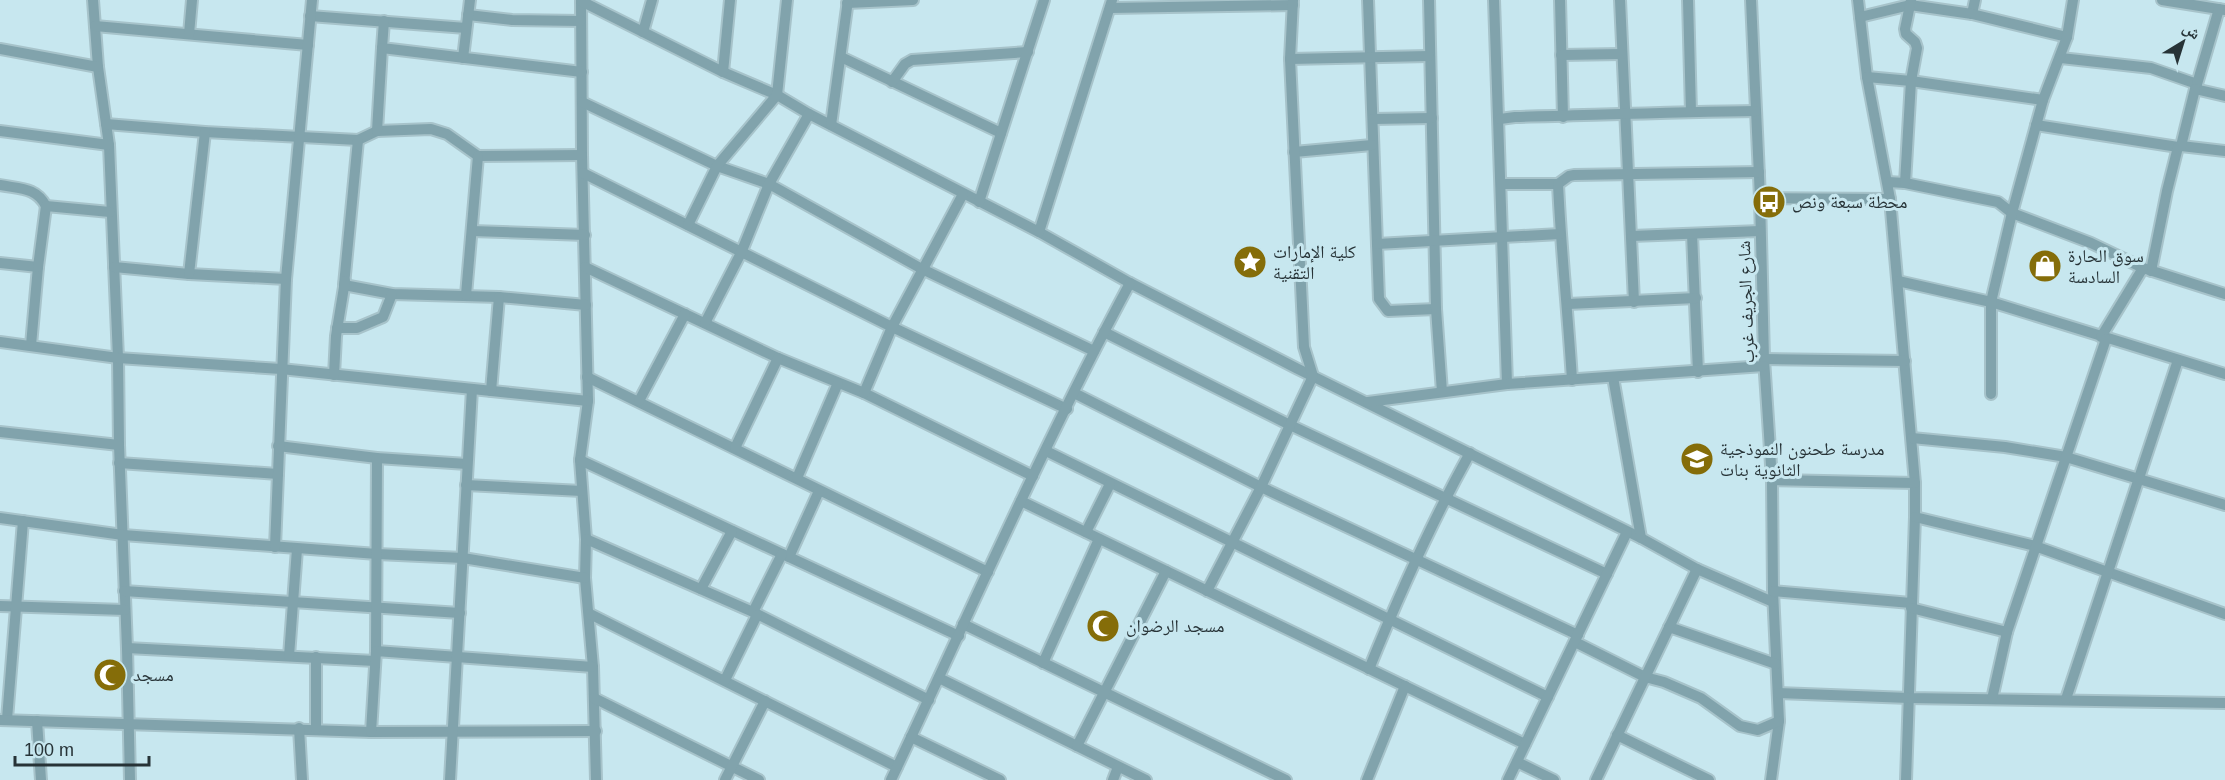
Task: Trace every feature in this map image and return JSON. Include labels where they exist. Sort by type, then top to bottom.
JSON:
[{"type":"street","points":[[93,0],[98,67],[109,145],[118,358],[119,463],[130,780]]},
{"type":"street","points":[[189,34],[192,0]]},
{"type":"street","points":[[275,547],[286,279],[312,0]]},
{"type":"street","points":[[463,58],[470,0]]},
{"type":"street","points":[[643,32],[652,0]]},
{"type":"street","points":[[723,72],[730,0]]},
{"type":"street","points":[[688,225],[717,166],[777,95],[787,0]]},
{"type":"street","points":[[831,125],[848,2],[914,0]]},
{"type":"street","points":[[979,202],[1044,0]]},
{"type":"street","points":[[1368,0],[1368,59],[1373,119],[1372,145],[1380,299],[1382,305],[1389,310],[1436,309]]},
{"type":"street","points":[[1430,0],[1429,56],[1436,309],[1442,392]]},
{"type":"street","points":[[1494,0],[1500,119],[1507,384]]},
{"type":"street","points":[[1560,0],[1563,117]]},
{"type":"street","points":[[1620,0],[1634,302]]},
{"type":"street","points":[[1688,0],[1691,112]]},
{"type":"street","name":"شارع الجريف غرب","points":[[1751,0],[1760,198],[1764,362],[1772,480],[1773,602],[1779,721],[1771,780]]},
{"type":"street","points":[[1857,0],[1867,77],[1888,182],[1915,483],[1906,780]]},
{"type":"street","points":[[1972,14],[1975,0]]},
{"type":"street","points":[[1991,394],[1991,302],[2012,213],[2043,100],[2061,58],[2067,37],[2073,0]]},
{"type":"street","points":[[1992,699],[2007,632],[2104,338],[2147,269],[2166,191],[2196,86],[2222,10],[2162,0]]},
{"type":"street","points":[[599,778],[590,614],[585,578],[586,538],[580,460],[588,401],[581,1],[723,72],[777,95],[809,114],[1040,232],[1130,283],[1313,376],[1641,538],[1697,569],[1773,602]]},
{"type":"street","points":[[1040,232],[1111,4],[1293,2],[1290,59],[1304,347],[1313,376],[1261,487],[1207,591]]},
{"type":"street","points":[[1860,17],[1911,2],[2067,37]]},
{"type":"street","points":[[1905,183],[1911,81],[1917,48],[1915,42],[1906,34],[1911,2]]},
{"type":"street","points":[[468,15],[512,20],[581,21]]},
{"type":"street","points":[[310,16],[466,28]]},
{"type":"street","points":[[377,131],[384,21]]},
{"type":"street","points":[[95,26],[308,45]]},
{"type":"street","points":[[382,48],[582,72]]},
{"type":"street","points":[[0,49],[98,67]]},
{"type":"street","points":[[892,82],[904,64],[912,60],[1028,52]]},
{"type":"street","points":[[1562,55],[1622,54]]},
{"type":"street","points":[[1290,59],[1429,56]]},
{"type":"street","points":[[841,57],[1001,133]]},
{"type":"street","points":[[2061,58],[2151,68],[2225,96]]},
{"type":"street","points":[[1867,77],[2043,100]]},
{"type":"street","points":[[582,102],[717,166],[769,184],[922,269],[1094,351]]},
{"type":"street","points":[[1500,119],[1756,111]]},
{"type":"street","points":[[705,323],[741,253],[769,184],[809,114]]},
{"type":"street","points":[[1373,119],[1432,118]]},
{"type":"street","points":[[106,124],[358,140],[377,131],[431,129],[447,134],[478,156],[582,155]]},
{"type":"street","points":[[2036,125],[2225,152]]},
{"type":"street","points":[[0,131],[109,145]]},
{"type":"street","points":[[189,274],[205,132]]},
{"type":"street","points":[[334,375],[358,140]]},
{"type":"street","points":[[1294,152],[1372,145]]},
{"type":"street","points":[[466,296],[478,156]]},
{"type":"street","points":[[1501,184],[1558,184],[1574,175],[1759,172]]},
{"type":"street","points":[[583,173],[892,327],[1066,409]]},
{"type":"street","points":[[1888,182],[1905,183],[1998,202],[2012,213],[2091,243],[2147,269],[2225,294]]},
{"type":"street","points":[[1558,184],[1572,380]]},
{"type":"street","points":[[0,185],[40,195],[46,206],[31,345]]},
{"type":"street","points":[[864,393],[892,327],[963,194]]},
{"type":"street","points":[[1760,198],[1890,199]]},
{"type":"street","points":[[46,206],[111,212]]},
{"type":"street","points":[[472,231],[585,236]]},
{"type":"street","points":[[1632,236],[1760,231]]},
{"type":"street","points":[[1377,244],[1560,234]]},
{"type":"street","points":[[1692,234],[1698,372]]},
{"type":"street","points":[[0,263],[38,267]]},
{"type":"street","points":[[114,267],[286,279]]},
{"type":"street","points":[[585,267],[778,358],[864,393],[1033,476]]},
{"type":"street","points":[[1898,281],[1991,302],[2225,374]]},
{"type":"street","points":[[891,780],[1033,476],[1130,283]]},
{"type":"street","points":[[344,285],[392,294],[500,297],[586,305]]},
{"type":"street","points":[[337,328],[357,328],[383,317],[392,294]]},
{"type":"street","points":[[491,391],[500,297]]},
{"type":"street","points":[[1568,304],[1696,298]]},
{"type":"street","points":[[639,401],[685,314]]},
{"type":"street","points":[[1104,332],[1290,425],[1446,496],[1607,574]]},
{"type":"street","points":[[0,342],[118,358],[281,369],[588,401]]},
{"type":"street","points":[[735,448],[778,358]]},
{"type":"street","points":[[2066,699],[2178,360]]},
{"type":"street","points":[[1368,402],[1507,384],[1698,372],[1764,362],[1905,361]]},
{"type":"street","points":[[587,377],[988,572]]},
{"type":"street","points":[[1613,377],[1641,538]]},
{"type":"street","points":[[797,478],[838,383]]},
{"type":"street","points":[[450,780],[472,389]]},
{"type":"street","points":[[1074,393],[1261,487],[1416,558],[1576,639],[1645,677],[1664,682],[1701,698],[1740,726],[1758,730],[1779,721]]},
{"type":"street","points":[[0,432],[119,444]]},
{"type":"street","points":[[1912,438],[2005,447],[2066,457],[2225,505]]},
{"type":"street","points":[[278,446],[377,458],[467,464]]},
{"type":"street","points":[[1046,452],[1548,697]]},
{"type":"street","points":[[1369,669],[1416,558],[1470,453]]},
{"type":"street","points":[[370,732],[376,656],[377,458]]},
{"type":"street","points":[[580,460],[959,636]]},
{"type":"street","points":[[119,463],[278,474]]},
{"type":"street","points":[[1772,480],[1915,483]]},
{"type":"street","points":[[1086,532],[1110,484]]},
{"type":"street","points":[[466,485],[582,491]]},
{"type":"street","points":[[725,680],[755,614],[819,491]]},
{"type":"street","points":[[1021,501],[1525,744]]},
{"type":"street","points":[[1915,517],[2035,546],[2225,614]]},
{"type":"street","points":[[0,518],[123,535],[297,549],[463,558],[585,578]]},
{"type":"street","points":[[23,521],[17,606],[4,719],[370,732],[596,731]]},
{"type":"street","points":[[701,589],[732,531]]},
{"type":"street","points":[[1508,780],[1627,532]]},
{"type":"street","points":[[586,538],[755,614],[929,700]]},
{"type":"street","points":[[1042,663],[1099,539]]},
{"type":"street","points":[[289,656],[297,549]]},
{"type":"street","points":[[1596,780],[1697,569]]},
{"type":"street","points":[[1077,746],[1166,571]]},
{"type":"street","points":[[124,591],[460,613]]},
{"type":"street","points":[[1773,591],[1911,605],[2007,632]]},
{"type":"street","points":[[0,606],[124,610]]},
{"type":"street","points":[[590,614],[897,767]]},
{"type":"street","points":[[963,624],[1283,779]]},
{"type":"street","points":[[1669,627],[1776,664]]},
{"type":"street","points":[[127,648],[316,657],[458,656],[593,666]]},
{"type":"street","points":[[316,657],[316,729]]},
{"type":"street","points":[[939,678],[1146,780]]},
{"type":"street","points":[[1367,780],[1405,687]]},
{"type":"street","points":[[1778,693],[1909,698],[2225,703]]},
{"type":"street","points":[[594,698],[759,780]]},
{"type":"street","points":[[725,780],[765,701]]},
{"type":"street","points":[[37,721],[41,780]]},
{"type":"street","points":[[299,728],[302,780]]},
{"type":"street","points":[[1617,735],[1709,780]]},
{"type":"street","points":[[911,737],[1000,780]]},
{"type":"street","points":[[1517,762],[1554,780]]},
{"type":"street","points":[[1113,780],[1118,767]]},
{"type":"place","name":"محطة سبعة ونص","points":[[1769,202]]},
{"type":"place","name":"كلية الإمارات التقنية","points":[[1250,262]]},
{"type":"place","name":"سوق الحارة السادسة","points":[[2045,266]]},
{"type":"place","name":"مدرسة طحنون النموذجية الثانوية بنات","points":[[1697,459]]},
{"type":"place","name":"مسجد الرضوان","points":[[1103,626]]},
{"type":"place","name":"مسجد","points":[[110,675]]}]
